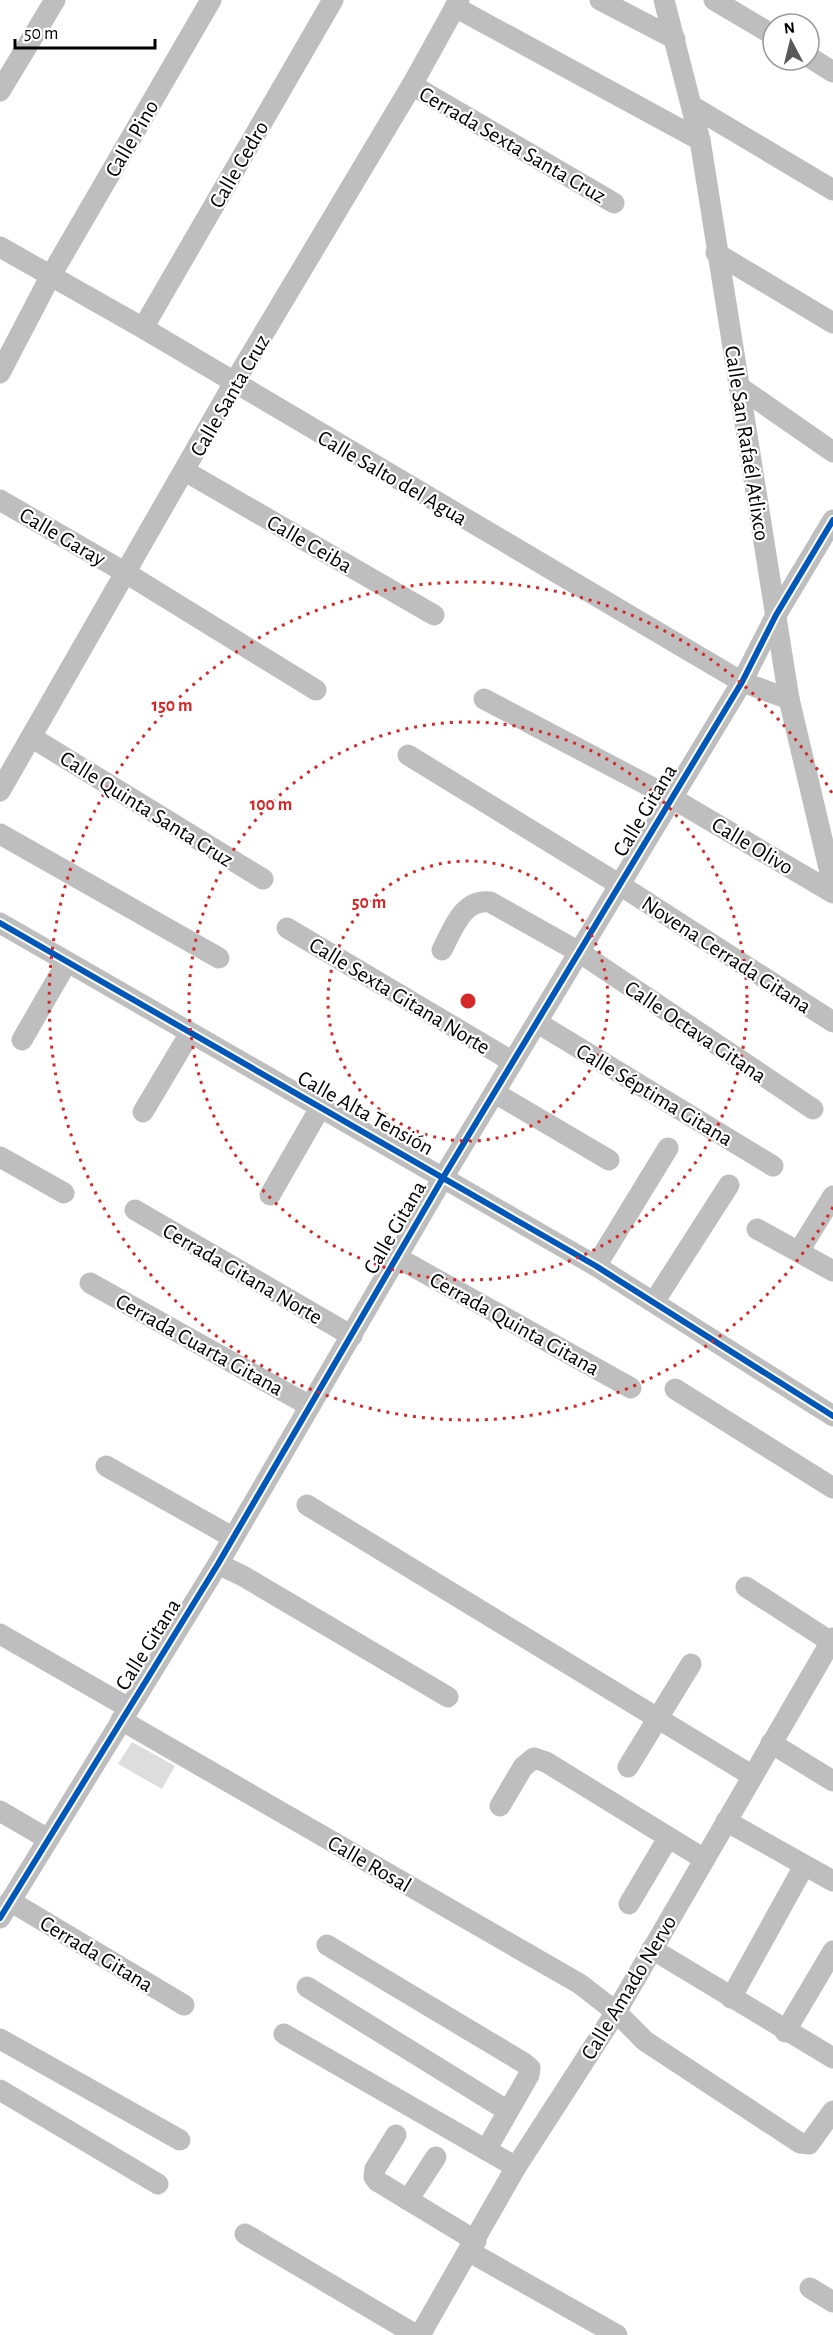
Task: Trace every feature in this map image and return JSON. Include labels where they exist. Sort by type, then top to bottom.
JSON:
[{"type":"street","points":[[0,91],[55,0]]},
{"type":"street","name":"Calle Pino","points":[[0,373],[50,277],[211,0]]},
{"type":"street","name":"Calle Cedro","points":[[143,328],[333,0]]},
{"type":"street","points":[[600,0],[675,39]]},
{"type":"street","name":"Calle San Rafaél Atlixco","points":[[664,0],[700,140],[716,253],[741,388],[789,699],[833,885]]},
{"type":"street","points":[[714,0],[761,28]]},
{"type":"street","points":[[457,4],[700,140]]},
{"type":"street","name":"Calle Santa Cruz","points":[[0,791],[234,383],[412,85],[457,4]]},
{"type":"street","name":"Cerrada Sexta Santa Cruz","points":[[412,85],[614,203]]},
{"type":"street","points":[[692,106],[833,190]]},
{"type":"street","name":"Calle Salto del Agua","points":[[0,247],[143,328],[742,682],[789,699]]},
{"type":"street","points":[[716,253],[833,323]]},
{"type":"street","points":[[741,388],[833,452]]},
{"type":"street","name":"Calle Ceiba","points":[[185,471],[434,615]]},
{"type":"street","name":"Calle Garay","points":[[0,500],[126,573],[316,690]]},
{"type":"street","name":"Calle Gitana","points":[[5,1909],[218,1564],[444,1176],[742,682],[776,615],[833,520]]},
{"type":"street","name":"Calle Olivo","points":[[484,699],[672,798],[833,893]]},
{"type":"street","name":"Calle Quinta Santa Cruz","points":[[31,737],[263,879]]},
{"type":"street","name":"Novena Cerrada Gitana","points":[[408,755],[620,885],[833,1022]]},
{"type":"street","points":[[0,834],[219,958]]},
{"type":"street","name":"Calle Octava Gitana","points":[[442,950],[467,906],[478,900],[490,902],[579,952],[813,1109]]},
{"type":"street","name":"Calle Alta Tensión","points":[[0,923],[320,1108],[444,1176],[596,1266],[833,1416]]},
{"type":"street","name":"Calle Sexta Gitana Norte","points":[[287,928],[513,1062]]},
{"type":"street","points":[[22,1040],[67,962]]},
{"type":"street","name":"Calle Séptima Gitana","points":[[538,1023],[773,1166]]},
{"type":"street","points":[[143,1112],[190,1033]]},
{"type":"street","points":[[495,1093],[609,1160]]},
{"type":"street","points":[[270,1196],[320,1108]]},
{"type":"street","points":[[596,1266],[668,1148]]},
{"type":"street","points":[[0,1157],[63,1193]]},
{"type":"street","points":[[654,1302],[729,1185]]},
{"type":"street","points":[[799,1251],[833,1196]]},
{"type":"street","name":"Cerrada Gitana Norte","points":[[135,1210],[352,1336]]},
{"type":"street","points":[[757,1228],[833,1271]]},
{"type":"street","name":"Cerrada Quinta Gitana","points":[[398,1258],[631,1388]]},
{"type":"street","name":"Cerrada Cuarta Gitana","points":[[90,1283],[310,1406]]},
{"type":"street","points":[[675,1389],[833,1488]]},
{"type":"street","points":[[105,1466],[232,1537]]},
{"type":"street","points":[[307,1505],[751,1775]]},
{"type":"street","points":[[218,1564],[243,1576],[448,1697]]},
{"type":"street","points":[[746,1587],[832,1640]]},
{"type":"street","name":"Calle Rosal","points":[[0,1634],[125,1714],[580,1984],[616,2012],[645,2041],[800,2143],[810,2144],[833,2111]]},
{"type":"street","name":"Calle Amado Nervo","points":[[418,2335],[473,2246],[516,2167],[616,2012],[751,1775],[832,1640]]},
{"type":"street","points":[[628,1767],[692,1664]]},
{"type":"street","points":[[771,1743],[833,1781]]},
{"type":"street","points":[[500,1806],[523,1767],[534,1758],[546,1762],[704,1859]]},
{"type":"street","points":[[0,1811],[48,1839]]},
{"type":"street","points":[[726,1821],[833,1881]]},
{"type":"street","points":[[629,1904],[668,1838]]},
{"type":"street","points":[[731,1998],[804,1866]]},
{"type":"street","name":"Cerrada Gitana","points":[[5,1909],[184,2005]]},
{"type":"street","points":[[327,1945],[530,2068],[529,2075],[486,2150]]},
{"type":"street","points":[[652,1949],[785,2032],[833,2058]]},
{"type":"street","points":[[785,2032],[833,1951]]},
{"type":"street","points":[[307,1987],[508,2111]]},
{"type":"street","points":[[284,2034],[516,2167]]},
{"type":"street","points":[[0,2039],[180,2140]]},
{"type":"street","points":[[0,2091],[158,2184]]},
{"type":"street","points":[[396,2135],[375,2169],[374,2177],[473,2246],[617,2335]]},
{"type":"street","points":[[408,2200],[436,2157]]},
{"type":"street","points":[[245,2234],[418,2335]]},
{"type":"street","points":[[810,2288],[833,2302]]},
{"type":"building","points":[[132,1742],[175,1766],[162,1789],[118,1764]]},
{"type":"cycle path","points":[[0,1918],[218,1564],[444,1176],[742,682],[776,615],[833,520]]},
{"type":"cycle path","points":[[0,923],[596,1266],[833,1416]]}]
